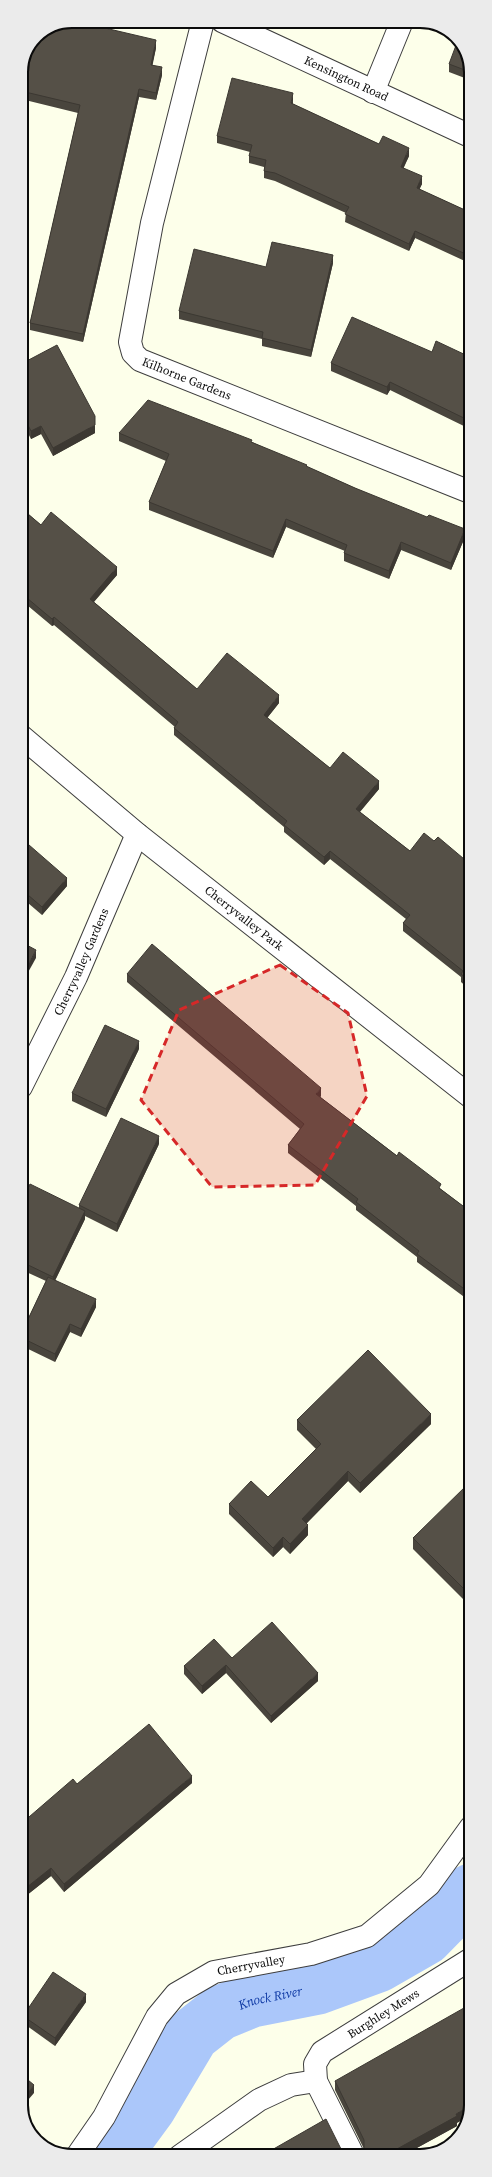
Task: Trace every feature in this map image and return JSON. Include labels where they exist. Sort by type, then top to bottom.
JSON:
[{"type":"street","name":"Kilhorne Gardens","points":[[201,28],[152,223],[130,342],[133,353],[140,360],[464,490]]},
{"type":"street","name":"Kensington Road","points":[[237,28],[464,133]]},
{"type":"street","points":[[373,92],[399,28]]},
{"type":"street","name":"Cherryvalley Park","points":[[28,742],[137,834],[464,1092]]},
{"type":"street","name":"Cherryvalley Gardens","points":[[28,1075],[76,977],[137,834]]},
{"type":"street","name":"Cherryvalley","points":[[82,2149],[104,2117],[157,2017],[176,1994],[214,1972],[311,1954],[366,1936],[429,1884],[464,1836]]},
{"type":"street","name":"Burghley Mews","points":[[350,2149],[316,2081],[315,2064],[322,2052],[464,1963]]},
{"type":"street","points":[[190,2149],[259,2100],[291,2085],[316,2081]]},
{"type":"highlighted area","points":[[280,965],[348,1013],[367,1096],[315,1185],[212,1187],[141,1100],[179,1010]]},
{"type":"building","points":[[105,28],[156,40],[151,65],[162,67],[156,93],[139,89],[83,334],[30,323],[80,105],[28,93],[28,72],[31,55],[35,47],[47,35],[63,29]]},
{"type":"building","points":[[456,46],[461,55],[464,70],[449,64]]},
{"type":"building","points":[[232,78],[293,93],[291,103],[379,144],[383,136],[409,148],[401,167],[422,176],[417,188],[464,210],[464,253],[415,231],[409,244],[345,214],[349,207],[275,173],[264,171],[266,160],[249,156],[252,145],[217,136]]},
{"type":"building","points":[[272,242],[333,255],[311,350],[262,338],[263,332],[179,311],[194,249],[266,267]]},
{"type":"building","points":[[352,317],[432,352],[436,341],[464,354],[464,418],[390,382],[387,387],[331,363]]},
{"type":"building","points":[[57,345],[95,416],[95,425],[53,448],[41,426],[31,431],[28,425],[28,360]]},
{"type":"building","points":[[148,400],[252,440],[251,442],[307,465],[306,466],[355,488],[427,517],[429,515],[464,529],[464,531],[451,563],[401,542],[389,571],[344,553],[347,545],[286,519],[273,551],[149,502],[169,454],[119,433]]},
{"type":"building","points":[[51,512],[117,567],[90,599],[197,689],[227,653],[279,695],[264,715],[330,768],[343,752],[379,781],[356,809],[410,851],[424,833],[434,841],[438,837],[464,859],[464,977],[461,974],[463,971],[403,923],[410,915],[330,851],[324,857],[284,825],[287,821],[174,728],[178,722],[54,617],[52,619],[28,599],[28,514],[41,525]]},
{"type":"building","points":[[28,844],[67,878],[42,907],[28,895]]},
{"type":"building","points":[[152,944],[321,1088],[316,1094],[397,1156],[399,1152],[441,1184],[439,1188],[464,1207],[464,1289],[417,1254],[419,1251],[356,1202],[358,1199],[288,1145],[304,1124],[127,974]]},
{"type":"building","points":[[28,946],[36,950],[28,965]]},
{"type":"building","points":[[105,1025],[139,1041],[106,1109],[72,1093]]},
{"type":"building","points":[[121,1118],[159,1136],[117,1224],[79,1205]]},
{"type":"building","points":[[30,1184],[85,1211],[53,1277],[28,1265],[28,1188]]},
{"type":"building","points":[[48,1277],[96,1299],[81,1329],[70,1324],[55,1354],[28,1341],[28,1319]]},
{"type":"building","points":[[368,1350],[431,1414],[360,1483],[348,1471],[302,1519],[308,1525],[290,1544],[283,1537],[273,1548],[229,1504],[251,1481],[268,1497],[321,1444],[297,1420]]},
{"type":"building","points":[[464,1488],[464,1589],[413,1538]]},
{"type":"building","points":[[272,1622],[318,1673],[271,1716],[226,1665],[202,1686],[184,1666],[214,1639],[232,1658]]},
{"type":"building","points":[[149,1724],[192,1776],[64,1884],[51,1868],[28,1886],[28,1818],[73,1779],[77,1784]]},
{"type":"building","points":[[53,1972],[86,1994],[55,2038],[28,2019],[28,2009]]},
{"type":"building","points":[[464,2008],[464,2105],[464,2110],[456,2114],[457,2116],[397,2149],[364,2149],[364,2140],[335,2081]]},
{"type":"building","points":[[28,2080],[34,2085],[28,2092]]},
{"type":"building","points":[[326,2119],[341,2149],[274,2149]]},
{"type":"waterway","name":"Knock River","points":[[118,2149],[149,2107],[192,2035],[220,2013],[252,2000],[318,1987],[378,1965],[425,1938],[464,1898]]}]
